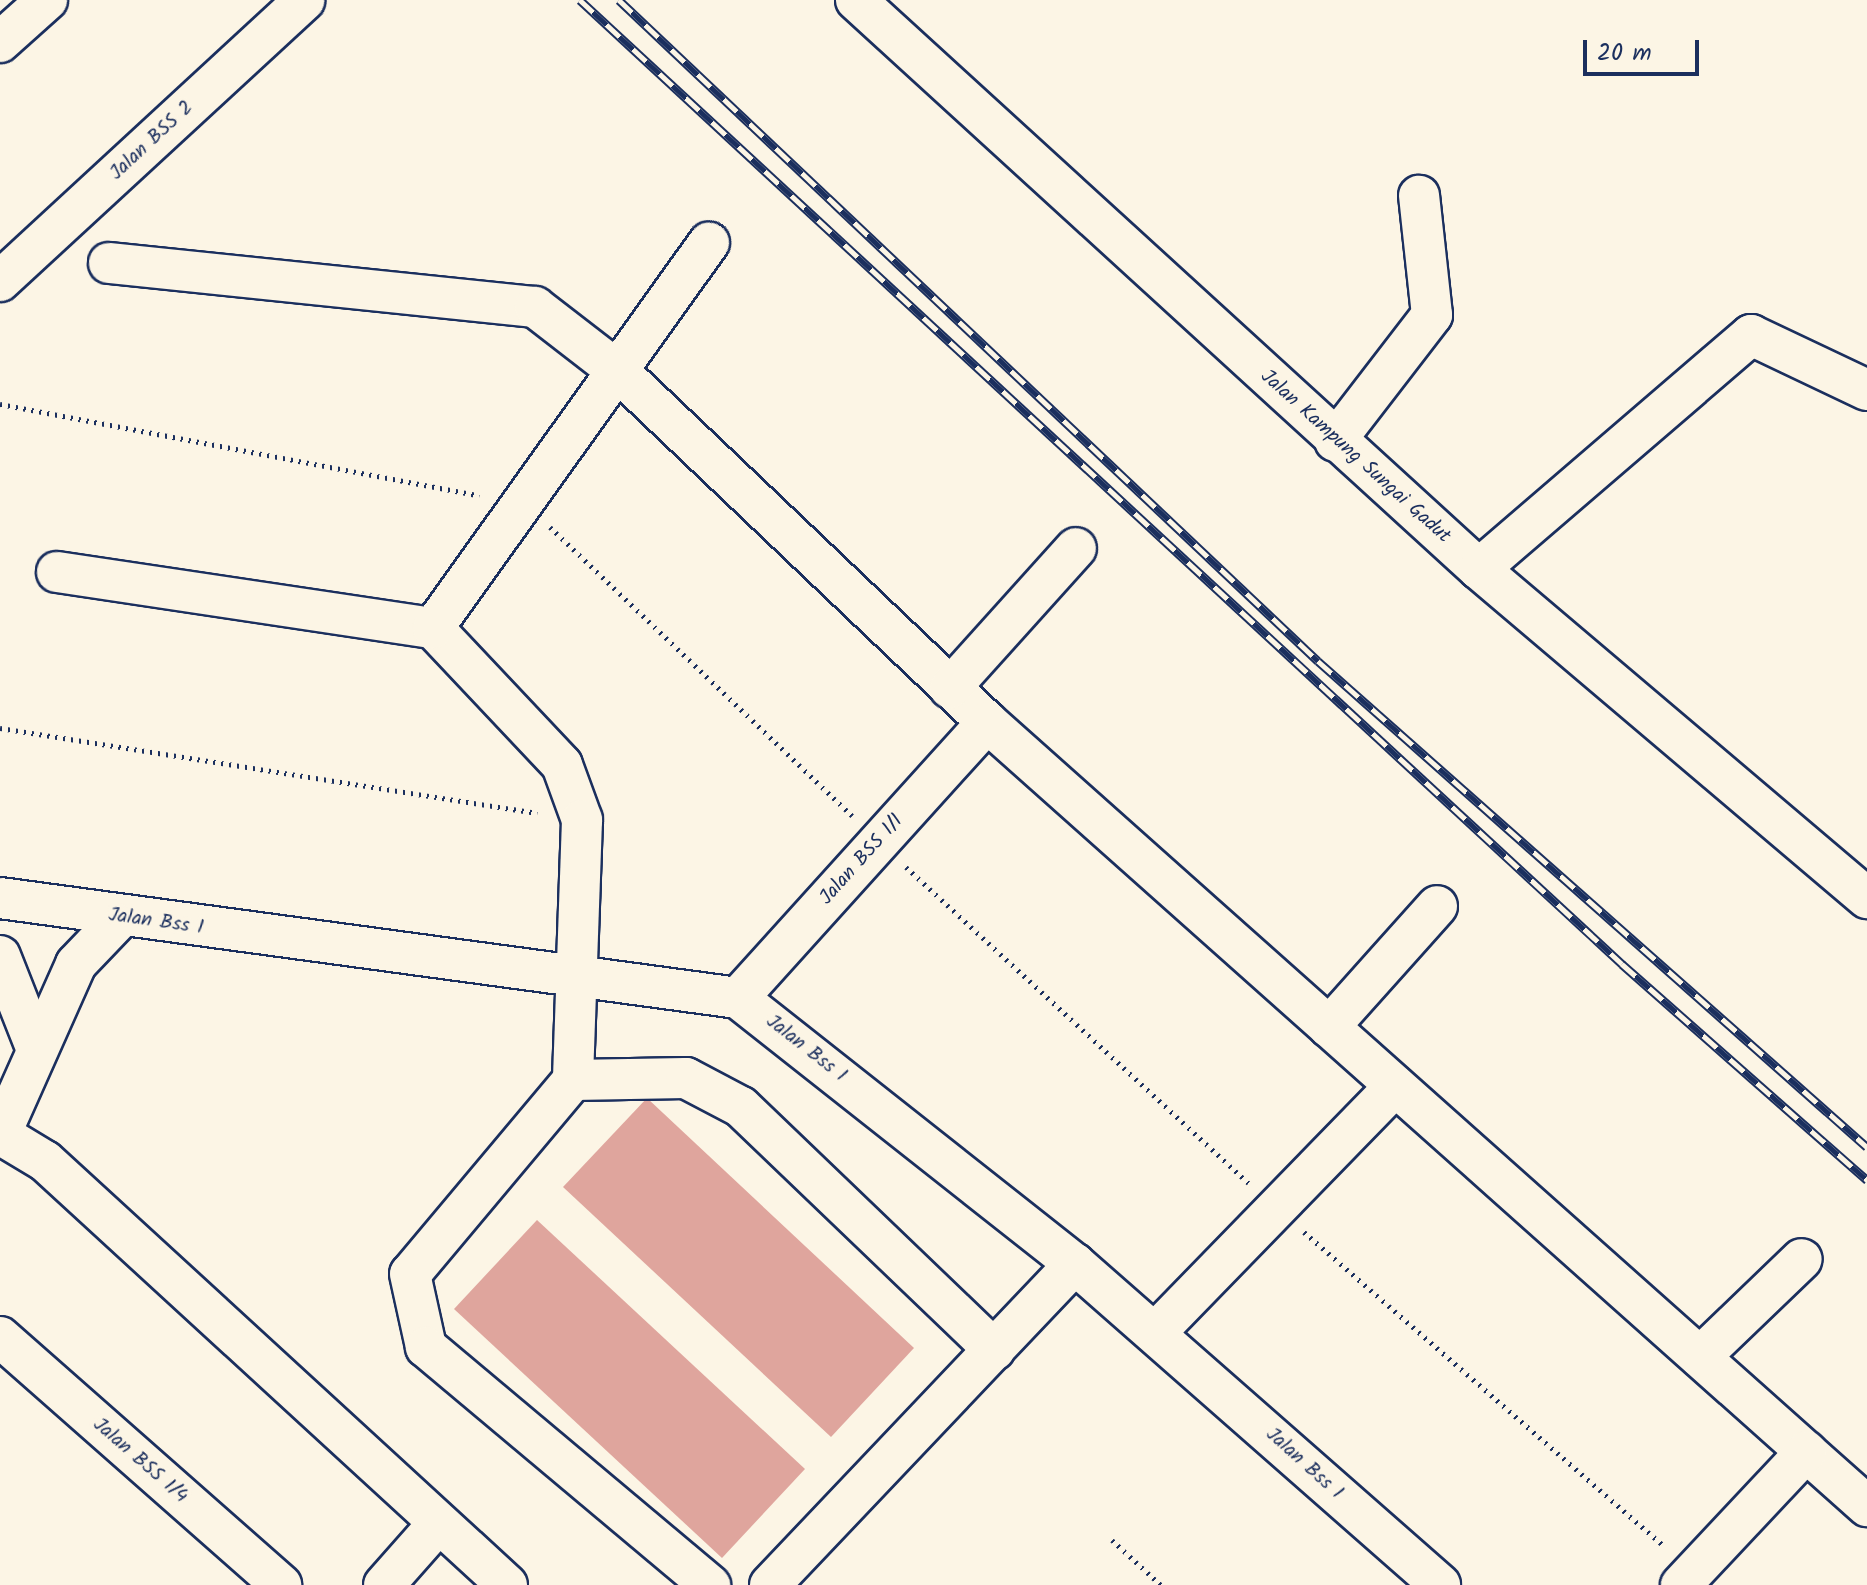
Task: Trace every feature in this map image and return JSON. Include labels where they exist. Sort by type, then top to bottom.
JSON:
[{"type":"street","points":[[0,42],[47,0]]},
{"type":"street","name":"Jalan BSS 2","points":[[0,281],[304,0]]},
{"type":"street","name":"Jalan Kampung Sungai Gadut","points":[[856,0],[1335,441],[1479,569],[1860,879]]},
{"type":"street","points":[[1335,441],[1432,315],[1419,196]]},
{"type":"street","points":[[433,628],[525,504],[709,243]]},
{"type":"street","points":[[109,263],[535,307],[619,372],[987,722],[1867,1506]]},
{"type":"street","points":[[1479,569],[1751,335],[1867,390]]},
{"type":"street","points":[[950,688],[1076,548]]},
{"type":"street","points":[[57,572],[433,628],[562,765],[582,820],[573,1080],[410,1274],[426,1347],[710,1585]]},
{"type":"street","name":"Jalan BSS 1/1","points":[[738,998],[987,722]]},
{"type":"street","name":"Jalan Bss 1","points":[[0,898],[120,918],[738,998],[1075,1264],[1156,1332],[1440,1585]]},
{"type":"street","points":[[1329,1027],[1437,906]]},
{"type":"street","points":[[120,918],[76,964],[0,1134],[45,1161],[507,1585]]},
{"type":"street","points":[[0,956],[37,1050]]},
{"type":"street","points":[[573,1080],[686,1078],[741,1107],[994,1350]]},
{"type":"street","points":[[1156,1332],[1395,1086]]},
{"type":"street","points":[[1700,1357],[1802,1259]]},
{"type":"street","points":[[770,1585],[1075,1264]]},
{"type":"street","name":"Jalan BSS 1/4","points":[[0,1337],[281,1585]]},
{"type":"street","points":[[1687,1578],[1806,1452]]},
{"type":"street","points":[[384,1585],[438,1524]]},
{"type":"path","points":[[0,404],[525,504],[879,842],[1276,1208],[1687,1578]]},
{"type":"path","points":[[0,728],[582,820]]},
{"type":"path","points":[[1112,1540],[1161,1585]]},
{"type":"building","points":[[647,1098],[914,1348],[831,1437],[563,1187]]},
{"type":"building","points":[[537,1220],[805,1469],[722,1558],[454,1309]]},
{"type":"railway","points":[[580,0],[1622,964],[1867,1180]]},
{"type":"railway","points":[[619,0],[1318,661],[1867,1147]]}]
